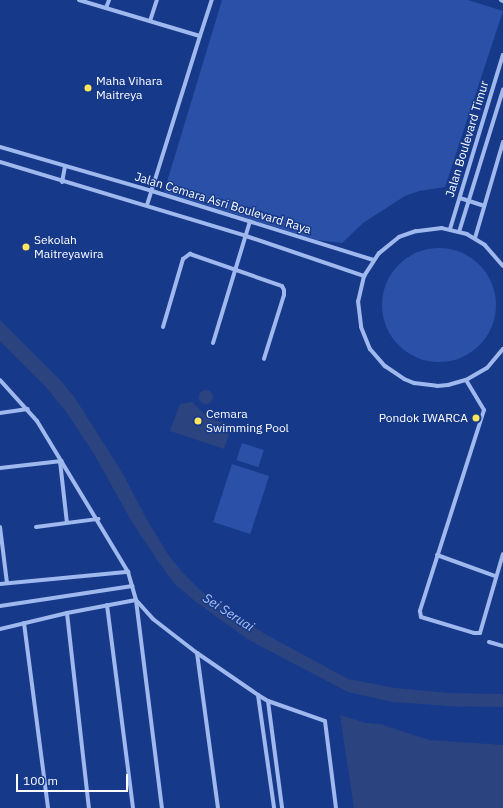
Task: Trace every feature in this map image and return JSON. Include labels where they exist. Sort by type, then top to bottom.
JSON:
[{"type":"street","points":[[79,0],[200,36]]},
{"type":"street","points":[[106,8],[108,0]]},
{"type":"street","points":[[150,21],[157,0]]},
{"type":"street","points":[[146,206],[212,0]]},
{"type":"street","name":"Jalan Boulevard Timur","points":[[450,229],[503,55]]},
{"type":"street","name":"Jalan Boulevard Timur","points":[[459,232],[503,90]]},
{"type":"street","points":[[475,238],[503,142]]},
{"type":"street","name":"Jalan Cemara Asri Boulevard Raya","points":[[0,148],[152,190],[373,260]]},
{"type":"street","name":"Jalan Cemara Asri Boulevard Raya","points":[[0,162],[62,182],[246,236],[364,276]]},
{"type":"street","points":[[62,182],[65,167]]},
{"type":"street","points":[[460,198],[484,206]]},
{"type":"street","points":[[213,343],[250,221]]},
{"type":"street","points":[[503,266],[494,254],[475,238],[459,232],[450,229],[428,229],[407,234],[385,247],[373,260],[364,276],[358,301],[358,314],[365,339],[377,358],[394,373],[414,383],[437,386],[448,385],[466,380],[487,368],[503,350]]},
{"type":"street","points":[[163,327],[186,256],[190,254],[282,286],[284,295],[264,359]]},
{"type":"street","points":[[0,380],[28,409],[98,519],[128,572],[136,600],[162,808]]},
{"type":"street","points":[[466,380],[484,410],[437,556],[420,611],[420,616],[479,634],[482,631],[503,554]]},
{"type":"street","points":[[0,413],[28,409]]},
{"type":"street","points":[[0,468],[61,461]]},
{"type":"street","points":[[61,461],[67,523]]},
{"type":"street","points":[[36,527],[98,519]]},
{"type":"street","points":[[0,527],[7,583]]},
{"type":"street","points":[[437,556],[496,576]]},
{"type":"street","points":[[0,584],[128,572]]},
{"type":"street","points":[[0,606],[133,586]]},
{"type":"street","points":[[0,629],[67,613],[136,600]]},
{"type":"street","points":[[136,600],[148,615],[197,653],[258,695],[268,701],[325,720],[336,808]]},
{"type":"street","points":[[107,605],[133,808]]},
{"type":"street","points":[[67,613],[89,808]]},
{"type":"street","points":[[24,623],[48,808]]},
{"type":"street","points":[[489,642],[503,646]]},
{"type":"street","points":[[197,653],[218,808]]},
{"type":"street","points":[[258,695],[274,808]]},
{"type":"street","points":[[268,701],[282,808]]},
{"type":"shaded area","points":[[222,0],[468,0],[503,11],[445,187],[419,191],[405,196],[363,223],[342,243],[317,240],[164,192]]},
{"type":"shaded area","points":[[439,248],[461,252],[480,264],[492,283],[496,305],[492,327],[480,346],[461,358],[439,362],[417,358],[398,346],[386,327],[382,305],[386,283],[398,264],[417,252]]},
{"type":"shaded area","points":[[242,443],[264,450],[258,467],[236,460]]},
{"type":"shaded area","points":[[232,464],[269,476],[250,534],[213,522]]},
{"type":"water","points":[[0,320],[61,381],[75,398],[123,474],[147,520],[169,556],[201,591],[265,634],[348,679],[395,688],[460,694],[464,707],[393,702],[348,692],[249,640],[196,602],[175,584],[160,564],[132,522],[94,454],[67,413],[45,386],[0,341]]},
{"type":"water","points":[[203,390],[209,390],[213,394],[213,400],[209,404],[203,404],[199,400],[199,394]]},
{"type":"water","points":[[192,402],[208,418],[232,425],[224,449],[170,431],[180,404]]},
{"type":"water","points":[[340,715],[366,723],[380,724],[429,740],[503,745],[503,808],[354,808]]},
{"type":"waterway","name":"Sei Seruai","points":[[445,699],[503,700]]},
{"type":"place","name":"Maha Vihara Maitreya","points":[[88,88]]},
{"type":"place","name":"Sekolah Maitreyawira","points":[[26,247]]},
{"type":"place","name":"Pondok IWARCA","points":[[476,418]]},
{"type":"place","name":"Cemara Swimming Pool","points":[[198,421]]}]
